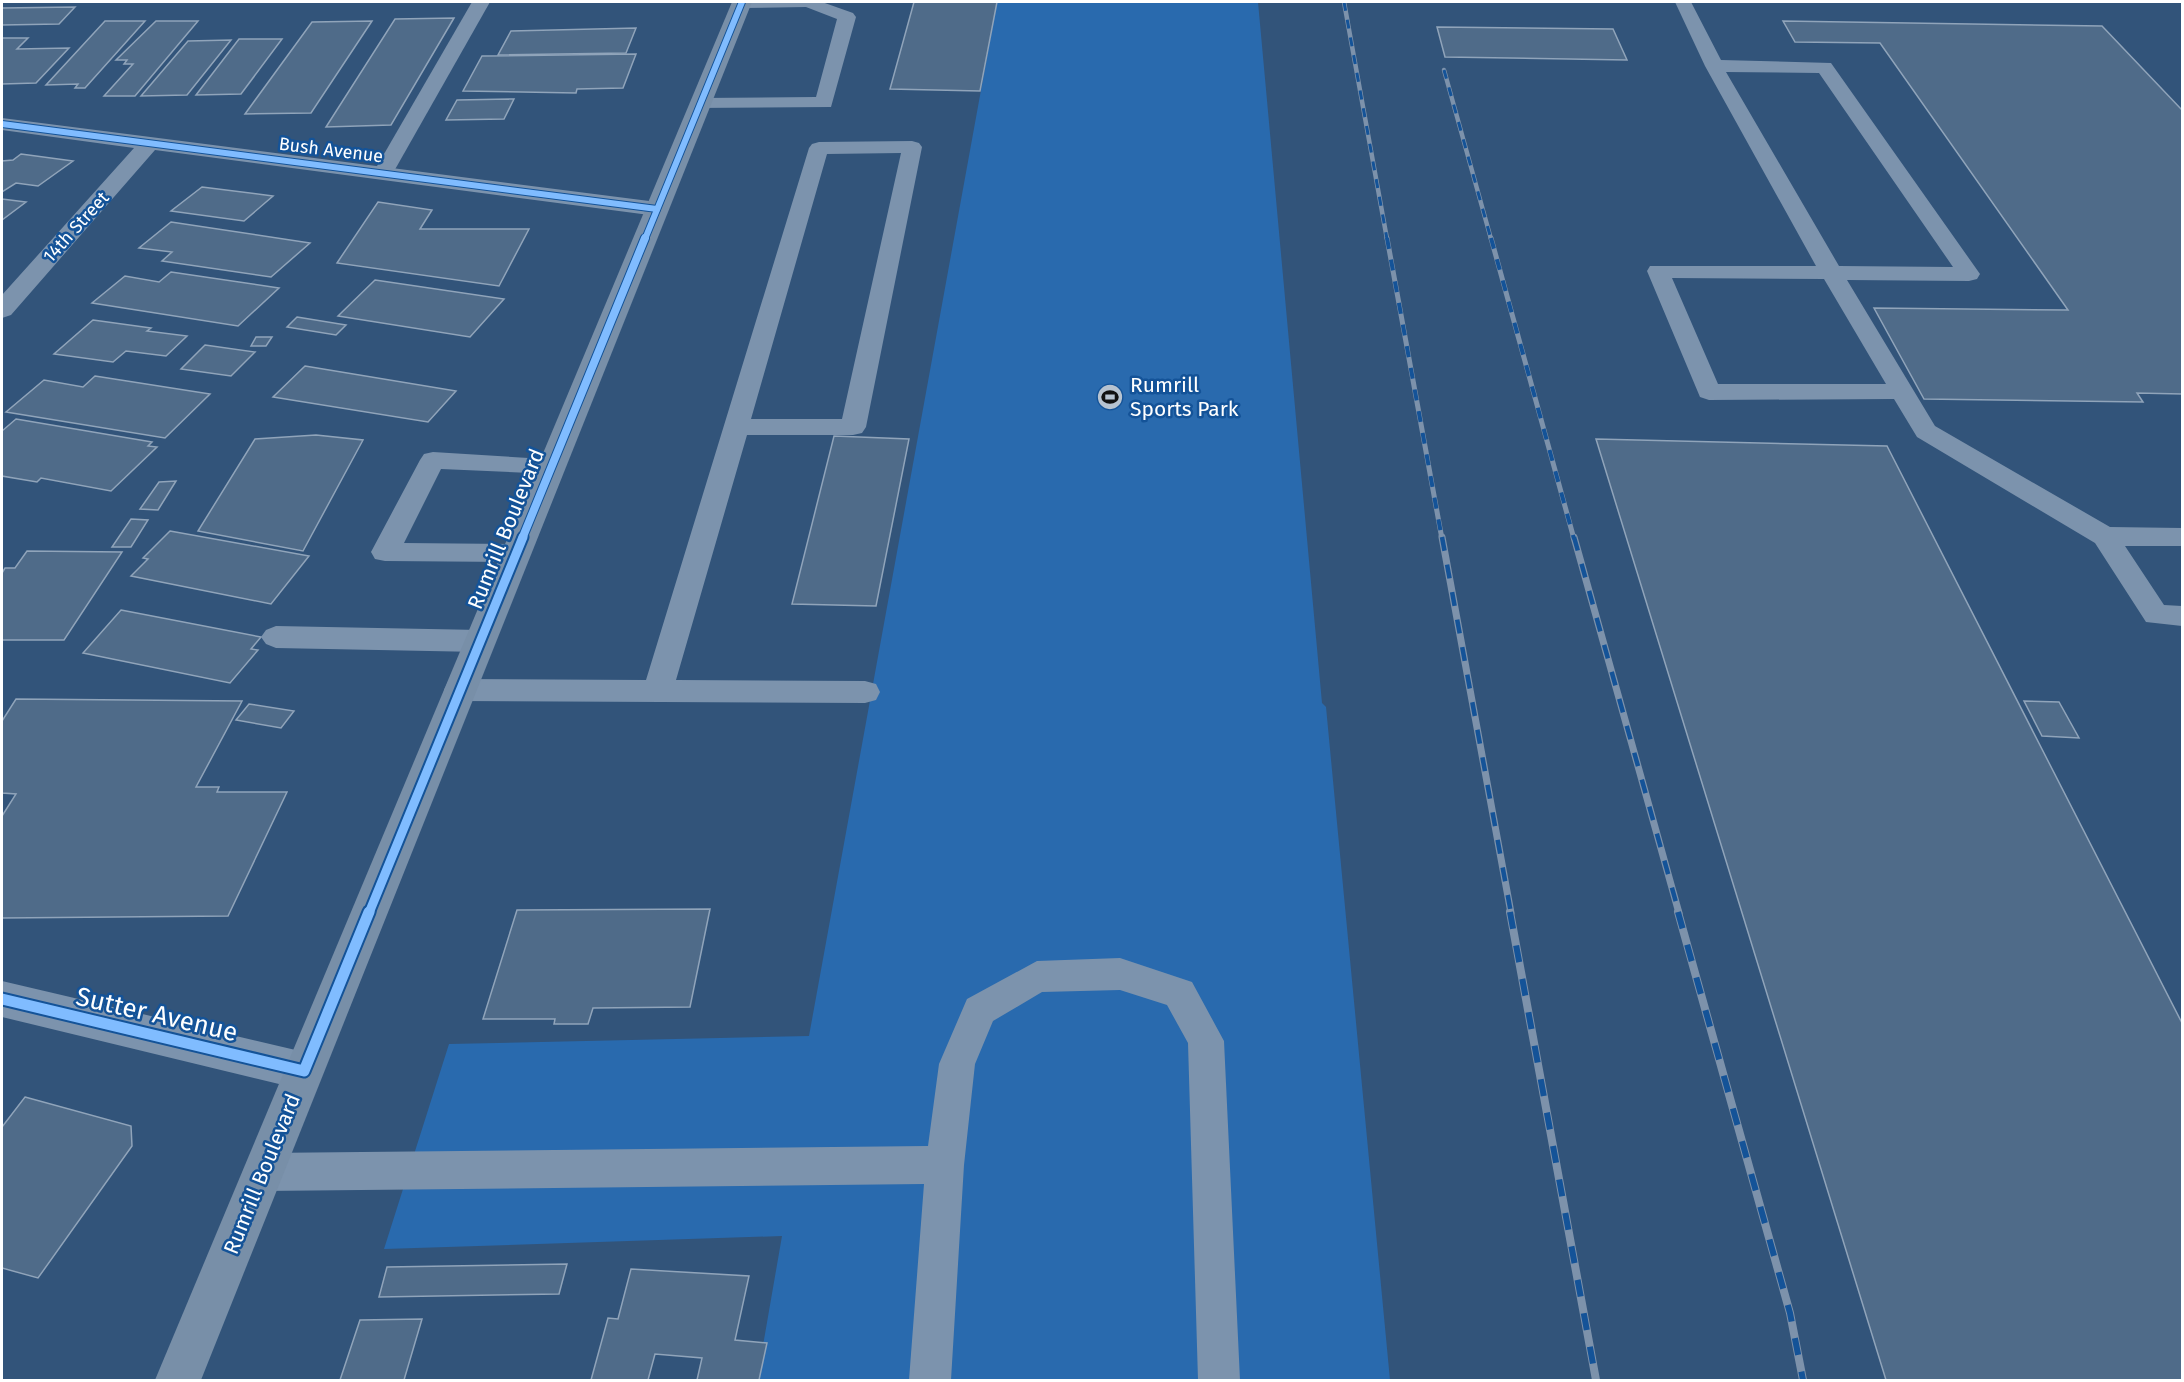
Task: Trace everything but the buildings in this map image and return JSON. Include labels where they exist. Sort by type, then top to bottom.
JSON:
[{"type":"main road","name":"Rumrill Boulevard","points":[[178,1380],[742,2]]},
{"type":"street","name":"Bush Avenue","points":[[2,124],[657,209]]},
{"type":"street","name":"14th Street","points":[[2,310],[150,143]]},
{"type":"street","name":"Sutter Avenue","points":[[2,999],[304,1071]]},
{"type":"lane","points":[[383,173],[481,2]]},
{"type":"lane","points":[[700,104],[824,103],[847,17],[808,2],[742,2]]},
{"type":"lane","points":[[1683,2],[1714,66],[1830,271],[1926,431],[2105,536],[2156,615],[2182,615]]},
{"type":"lane","points":[[1714,66],[1824,66],[1969,274],[1658,271],[1709,392],[1902,391]]},
{"type":"lane","points":[[658,691],[819,148],[912,147],[853,427],[737,427]]},
{"type":"lane","points":[[516,553],[385,552],[433,460],[552,466]]},
{"type":"lane","points":[[2105,536],[2182,537]]},
{"type":"lane","points":[[276,637],[480,641]]},
{"type":"lane","points":[[459,690],[865,692]]},
{"type":"lane","points":[[930,1380],[945,1165],[957,1064],[980,1010],[1037,977],[1120,974],[1179,993],[1206,1041],[1219,1380]]},
{"type":"lane","points":[[263,1172],[945,1165]]},
{"type":"shaded area","name":"Rumrill Sports Park","points":[[997,2],[1258,2],[1322,703],[1326,707],[1390,1380],[757,1380],[782,1236],[384,1249],[449,1044],[809,1036]]},
{"type":"railway","points":[[1344,2],[1387,239]]},
{"type":"railway","points":[[1444,70],[1491,239]]},
{"type":"railway","points":[[1387,238],[1442,539]]},
{"type":"railway","points":[[1491,238],[1574,539]]},
{"type":"railway","points":[[1442,537],[1511,913]]},
{"type":"railway","points":[[1574,537],[1679,913]]},
{"type":"railway","points":[[1510,912],[1596,1380]]},
{"type":"railway","points":[[1678,912],[1790,1313],[1803,1380]]},
{"type":"cycle path","points":[[2,999],[304,1071],[742,2]]},
{"type":"cycle path","points":[[2,124],[657,209]]},
{"type":"place","name":"Rumrill Sports Park","points":[[1110,397]]}]
